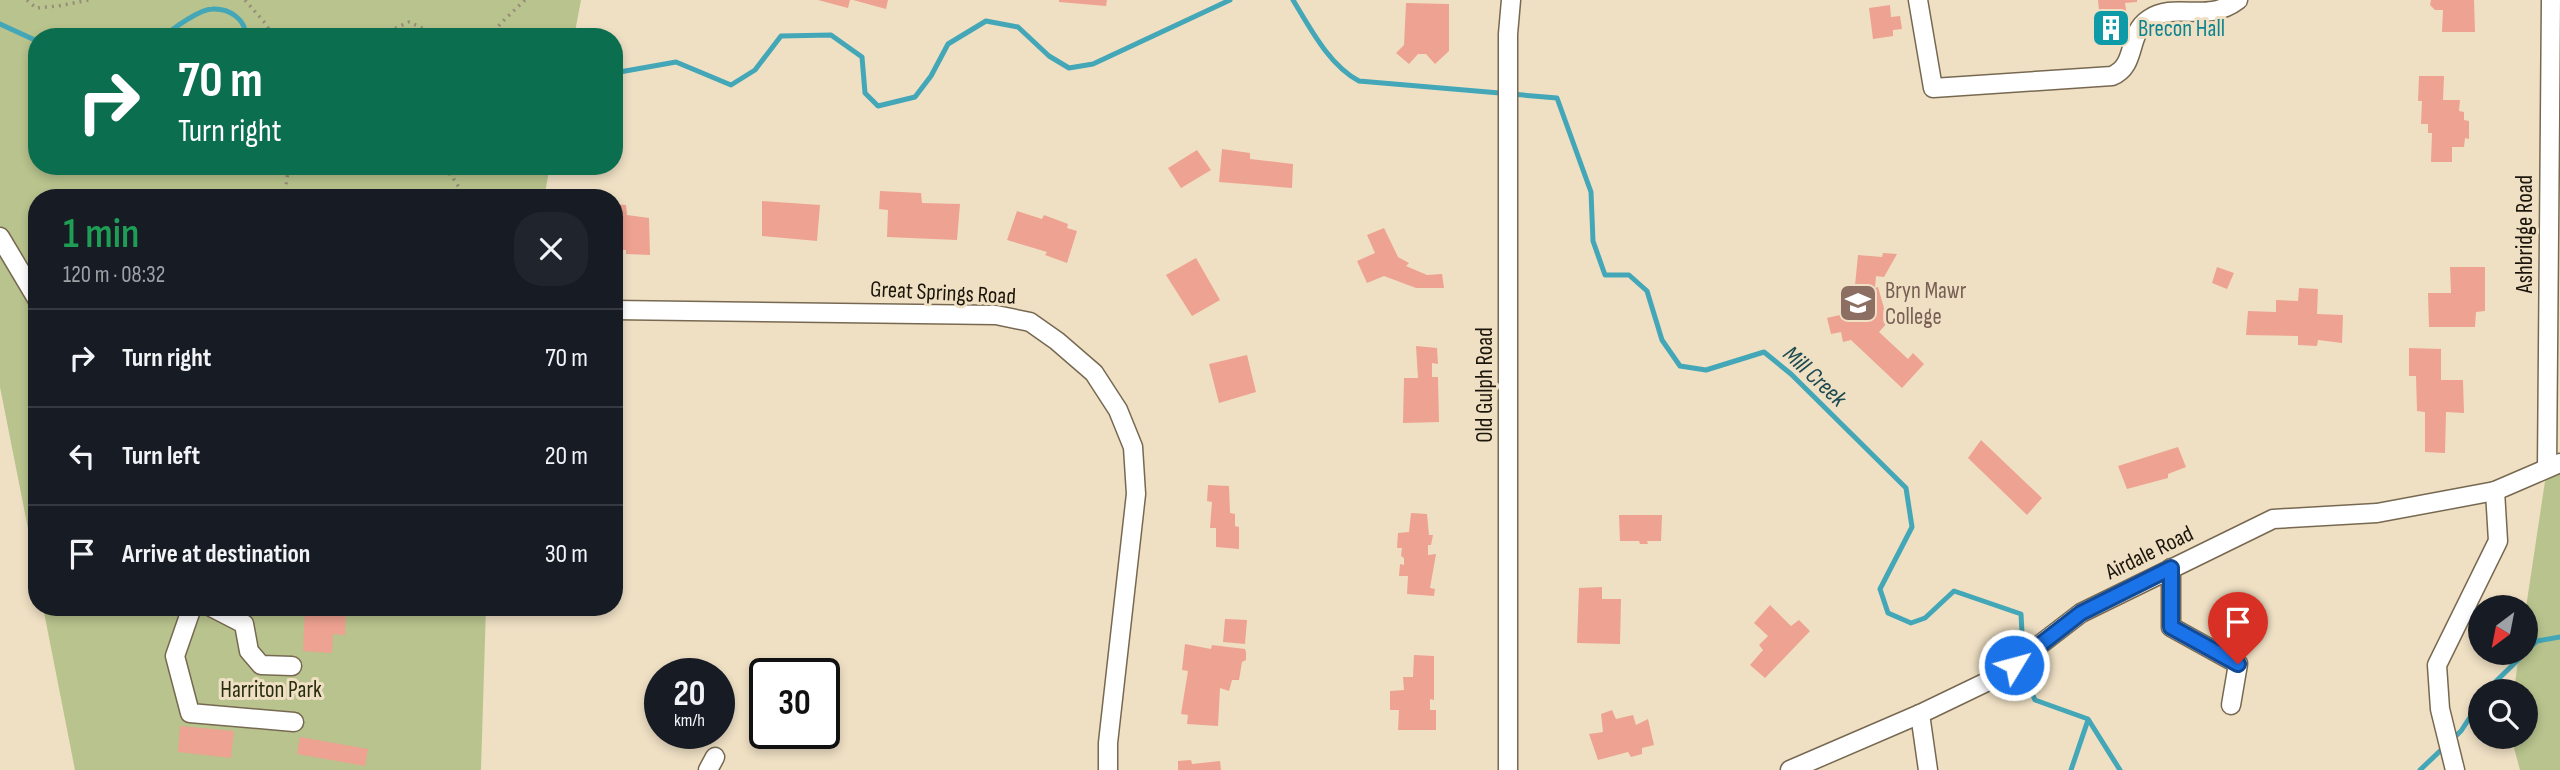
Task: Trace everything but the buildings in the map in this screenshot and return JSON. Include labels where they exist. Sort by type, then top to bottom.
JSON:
[{"type":"street","name":"Old Gulph Road","points":[[1508,770],[1508,34],[1511,0]]},
{"type":"street","points":[[1918,0],[1933,88],[2119,74],[2128,63],[2132,42],[2138,30],[2148,20],[2161,13],[2213,13],[2238,0]]},
{"type":"street","name":"Ashbridge Road","points":[[2551,0],[2554,56],[2554,465]]},
{"type":"street","points":[[0,237],[28,284]]},
{"type":"street","name":"Great Springs Road","points":[[623,310],[996,315],[1030,322],[1094,373],[1118,410],[1133,447],[1136,494],[1108,743],[1108,770]]},
{"type":"street","name":"Airdale Road","points":[[1790,770],[1920,714],[1999,676],[2081,613],[2273,519],[2377,513],[2495,491],[2554,465]]},
{"type":"street","points":[[2455,770],[2440,709],[2437,665],[2498,541],[2495,491]]},
{"type":"street","points":[[2171,568],[2171,627],[2238,664],[2231,705]]},
{"type":"street","points":[[189,616],[175,656],[190,713],[294,722]]},
{"type":"street","points":[[228,616],[244,624],[250,651],[261,665],[292,666]]},
{"type":"street","points":[[1920,714],[1928,770]]},
{"type":"path","points":[[27,0],[36,8],[89,0]]},
{"type":"path","points":[[245,0],[268,28]]},
{"type":"path","points":[[499,28],[525,0]]},
{"type":"path","points":[[396,28],[409,22],[422,28]]},
{"type":"green space","points":[[0,0],[581,0],[576,28],[28,28],[28,175],[548,175],[546,189],[28,189],[28,529],[0,387]]},
{"type":"green space","points":[[2560,463],[2560,770],[2520,770],[2514,749],[2538,749],[2538,679],[2516,679],[2517,665],[2538,665],[2538,595],[2528,595],[2547,468]]},
{"type":"green space","name":"Harriton Park","points":[[45,616],[486,616],[481,770],[75,770]]},
{"type":"waterway","name":"Mill Creek","points":[[623,71],[676,62],[731,85],[755,70],[781,36],[831,35],[862,57],[865,93],[878,106],[915,97],[931,76],[948,44],[986,21],[1018,27],[1049,56],[1069,68],[1093,64],[1230,0]]},
{"type":"waterway","name":"Mill Creek","points":[[1293,0],[1329,56],[1359,81],[1557,98],[1591,192],[1593,241],[1605,275],[1629,275],[1647,291],[1662,340],[1680,366],[1706,370],[1764,352],[1791,374],[1906,488],[1912,527],[1880,589],[1888,613],[1911,623],[1925,618],[1954,591],[2021,614],[2023,652]]},
{"type":"waterway","name":"Mill Creek","points":[[175,28],[201,12],[212,9],[230,13],[240,20],[244,28]]},
{"type":"waterway","name":"Mill Creek","points":[[0,24],[28,37]]},
{"type":"waterway","points":[[2538,641],[2560,637]]},
{"type":"waterway","name":"Mill Creek","points":[[2024,661],[2025,678],[2035,700],[2088,719],[2120,770]]},
{"type":"waterway","points":[[2498,679],[2513,665]]},
{"type":"waterway","points":[[2071,770],[2088,720]]},
{"type":"waterway","points":[[2420,770],[2461,731],[2468,720]]},
{"type":"place","name":"Brecon Hall","points":[[2111,28]]},
{"type":"place","name":"Bryn Mawr College","points":[[1858,303]]},
{"type":"route","points":[[2014,665],[2081,613],[2171,568],[2171,627],[2238,664]]}]
